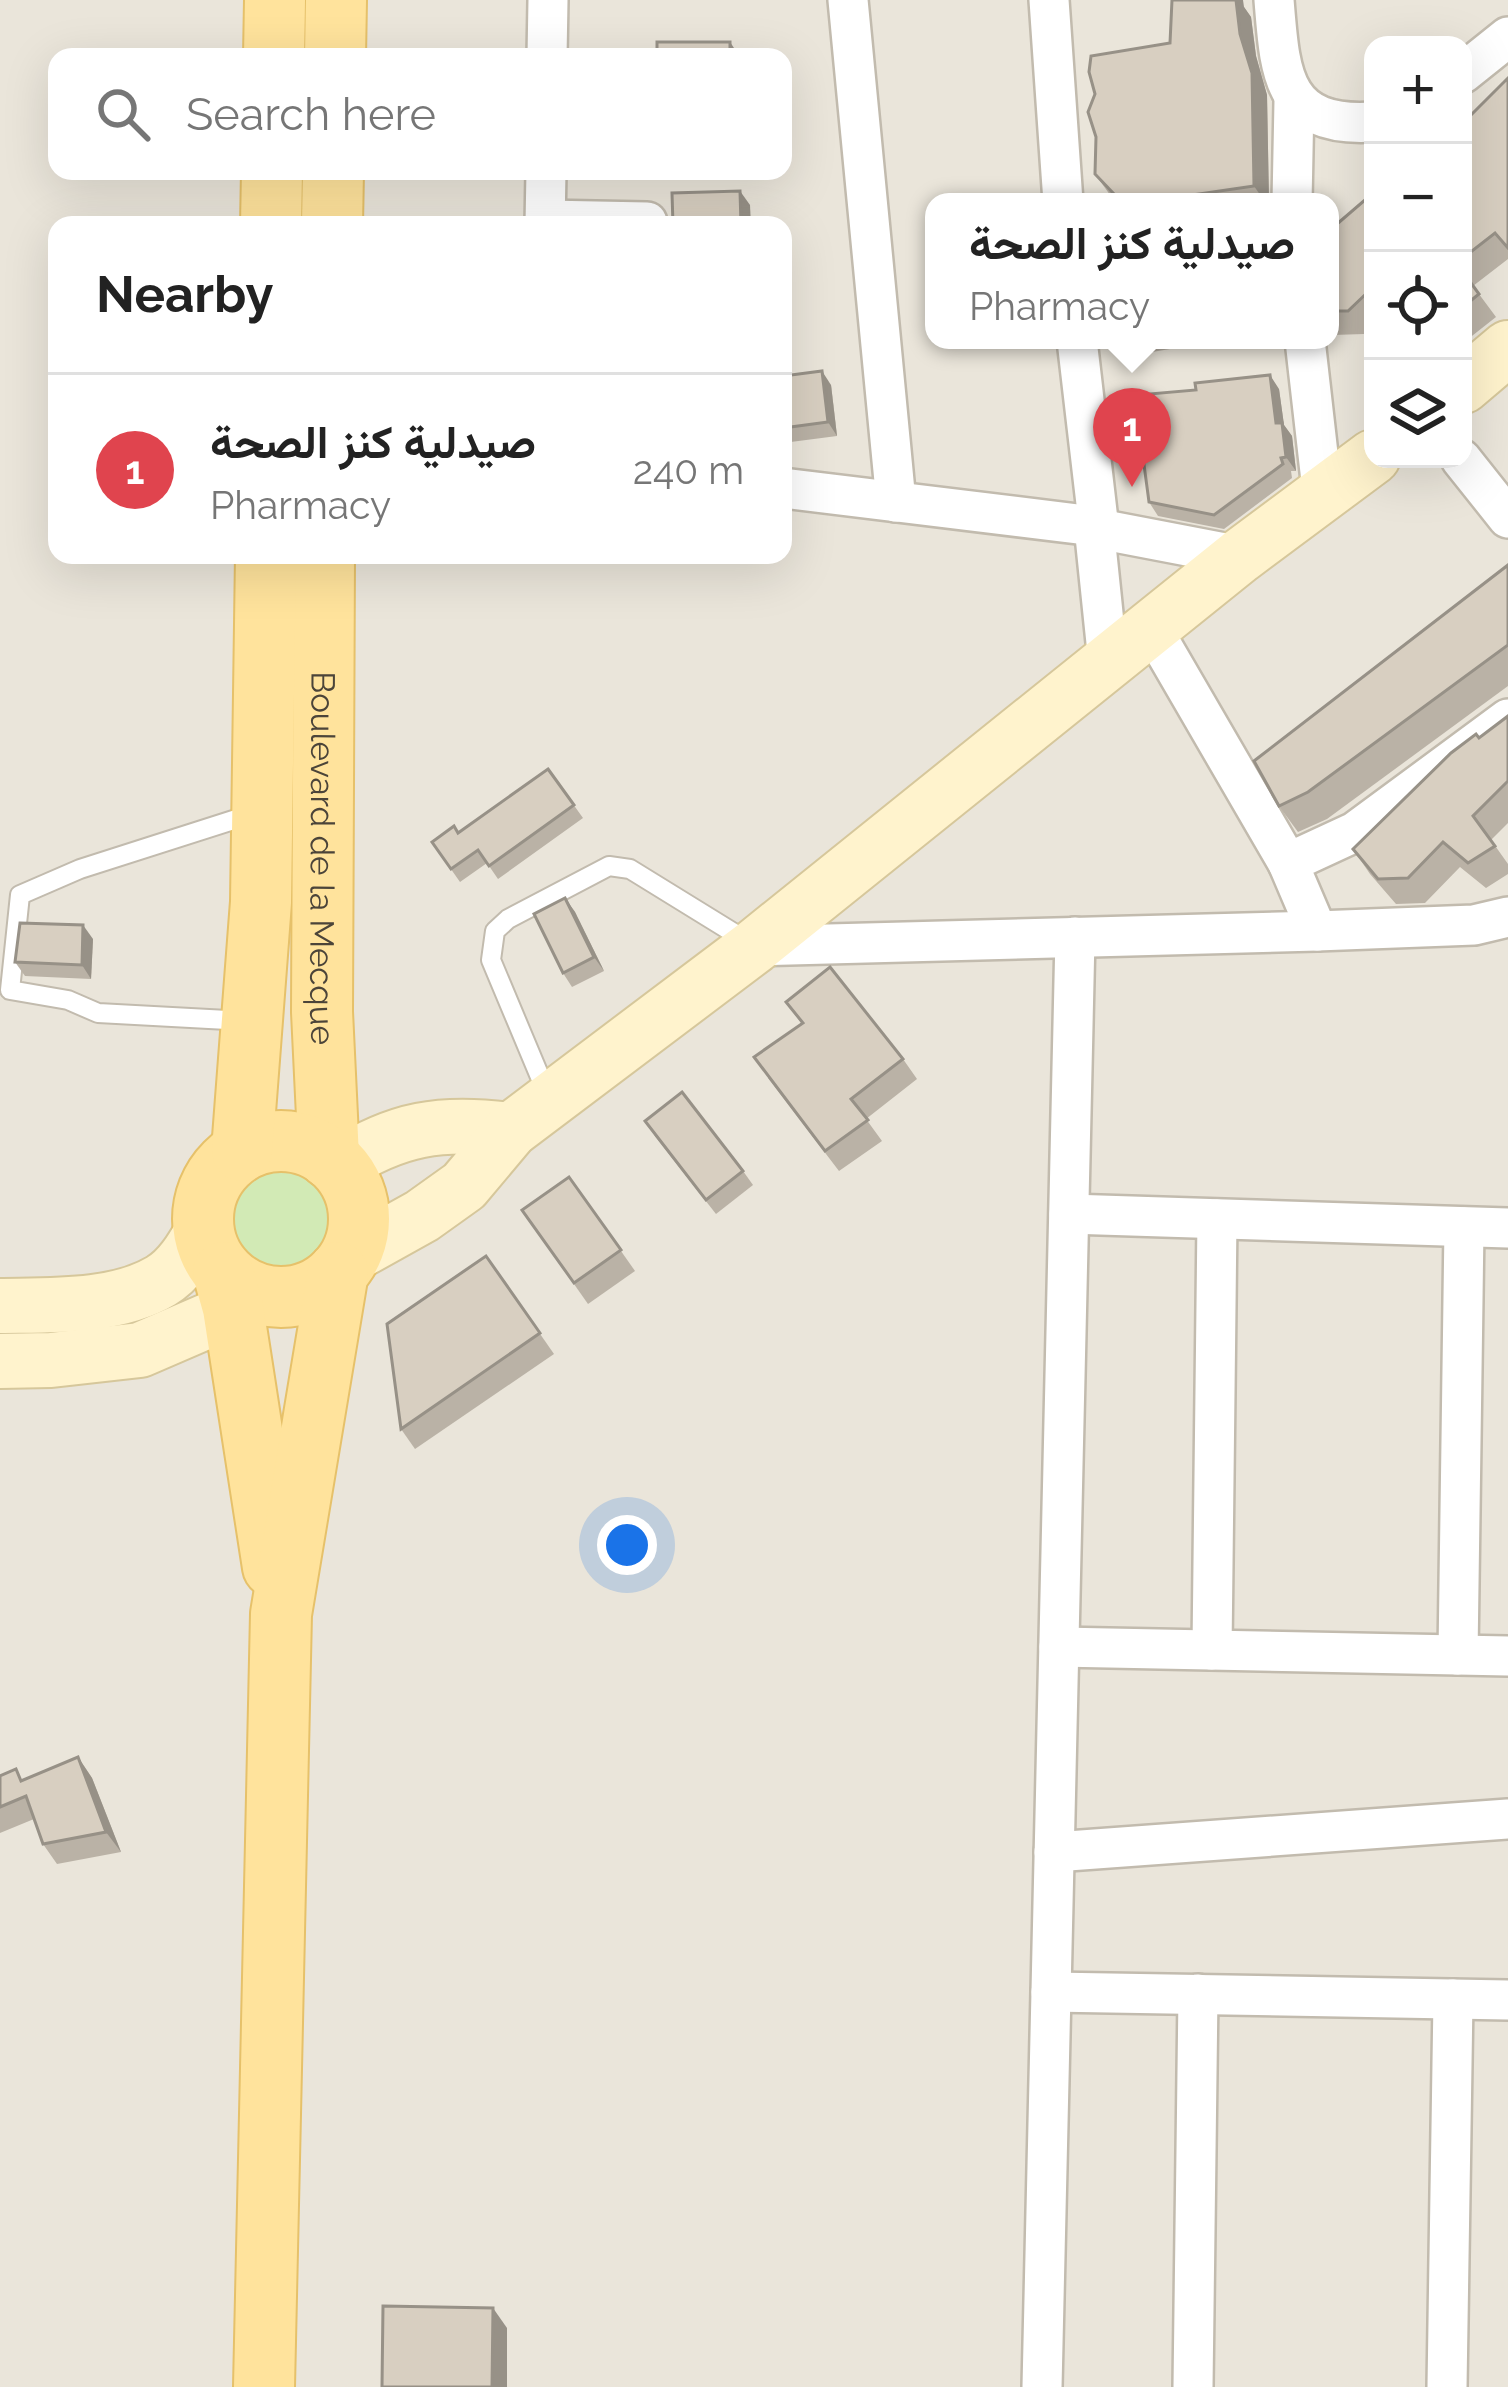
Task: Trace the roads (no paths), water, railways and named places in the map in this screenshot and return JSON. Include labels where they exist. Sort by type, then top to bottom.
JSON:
[{"type":"main road","points":[[274,48],[275,0]]},
{"type":"main road","points":[[335,48],[336,0]]},
{"type":"main road","points":[[271,216],[272,180]]},
{"type":"main road","points":[[332,216],[333,180]]},
{"type":"main road","points":[[1472,379],[1508,349]]},
{"type":"main road","points":[[0,1306],[54,1305],[124,1295],[161,1281],[186,1258],[290,1297],[314,1290],[344,1264],[464,1186],[530,1115],[754,946],[1240,556],[1364,464]]},
{"type":"main road","name":"Boulevard de la Mecque","points":[[242,1151],[265,810],[266,564]]},
{"type":"main road","name":"Boulevard de la Mecque","points":[[281,1614],[344,1264],[358,1233],[351,1186],[334,1162],[322,989],[323,564]]},
{"type":"main road","points":[[263,2387],[281,1614],[231,1276],[203,1207],[224,1165],[264,1143],[286,1141],[309,1147],[334,1162],[394,1134],[530,1115]]},
{"type":"main road","points":[[0,1360],[140,1350],[231,1276]]},
{"type":"street","points":[[547,48],[548,0]]},
{"type":"street","points":[[848,0],[896,502]]},
{"type":"street","points":[[1049,0],[1062,193]]},
{"type":"street","points":[[1274,0],[1283,79],[1294,101],[1335,120],[1364,122]]},
{"type":"street","points":[[1472,67],[1506,42]]},
{"type":"street","points":[[1292,193],[1294,101]]},
{"type":"street","points":[[545,180],[545,216]]},
{"type":"street","points":[[1078,349],[1108,662]]},
{"type":"street","points":[[1306,349],[1323,498]]},
{"type":"street","points":[[1468,468],[1508,518]]},
{"type":"street","points":[[792,489],[1096,527],[1240,556]]},
{"type":"street","points":[[1151,627],[1288,863],[1318,931]]},
{"type":"street","points":[[1288,863],[1355,832],[1505,728]]},
{"type":"street","points":[[754,946],[1318,931],[1474,925],[1508,917]]},
{"type":"street","points":[[1042,2387],[1075,938]]},
{"type":"street","points":[[1069,1214],[1508,1228]]},
{"type":"street","points":[[1212,1650],[1217,1219]]},
{"type":"street","points":[[1458,1655],[1464,1227]]},
{"type":"street","points":[[1059,1647],[1508,1656]]},
{"type":"street","points":[[1054,1852],[1508,1819]]},
{"type":"street","points":[[1051,1992],[1508,2000]]},
{"type":"street","points":[[1193,2387],[1198,1994]]},
{"type":"street","points":[[1447,2387],[1453,1999]]},
{"type":"lane","points":[[251,1022],[98,1013],[68,1000],[10,990],[20,895],[80,869],[265,810]]},
{"type":"lane","points":[[530,1115],[491,960],[495,931],[508,919],[609,866],[631,869],[754,946]]},
{"type":"place","name":"صيدلية كنز الصحة","points":[[1132,487]]}]
